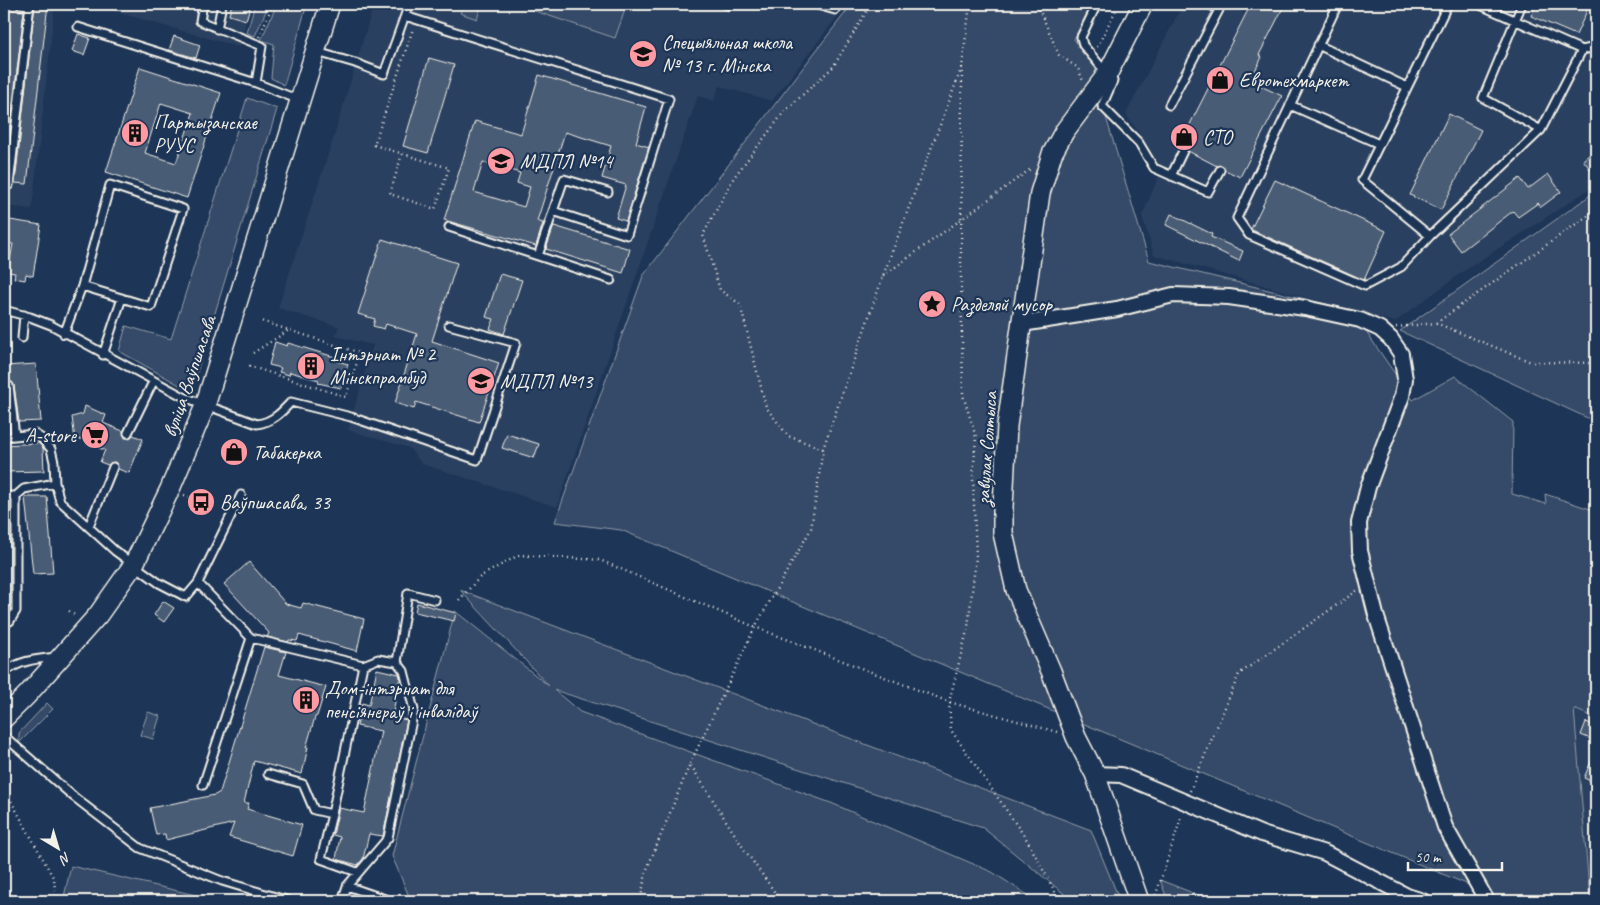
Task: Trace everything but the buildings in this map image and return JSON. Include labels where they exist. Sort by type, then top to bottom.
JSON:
[{"type":"street","name":"вуліца Ваўпшасава","points":[[4,718],[62,657],[98,614],[134,564],[170,489],[205,406],[275,187],[330,4]]},
{"type":"street","name":"завулак Солтыса","points":[[1139,901],[1095,774],[1076,737],[1051,671],[1018,597],[1003,533],[1007,426],[1040,193],[1052,154],[1064,132],[1108,73],[1143,4]]},
{"type":"street","points":[[1022,324],[1118,309],[1173,295],[1229,297],[1305,308],[1360,320],[1380,329],[1391,339],[1400,354],[1404,379],[1402,396],[1368,487],[1359,523],[1360,551],[1367,584],[1445,827],[1487,901]]},
{"type":"street","points":[[1095,774],[1121,775],[1262,834],[1325,853],[1407,896],[1423,901]]},
{"type":"lane","points":[[4,184],[9,185],[30,4],[20,4]]},
{"type":"lane","points":[[203,4],[200,21],[262,46],[256,83]]},
{"type":"lane","points":[[217,29],[222,4]]},
{"type":"lane","points":[[316,52],[384,74],[409,4]]},
{"type":"lane","points":[[724,4],[728,4]]},
{"type":"lane","points":[[814,4],[834,10],[839,4]]},
{"type":"lane","points":[[1097,4],[1081,37],[1082,45],[1113,81],[1102,106],[1139,143],[1154,168],[1208,192],[1220,170]]},
{"type":"lane","points":[[1169,105],[1219,10],[1208,4]]},
{"type":"lane","points":[[1338,4],[1237,218],[1249,235],[1365,286],[1401,268],[1430,236],[1541,130],[1582,50]]},
{"type":"lane","points":[[1430,236],[1362,180],[1448,4]]},
{"type":"lane","points":[[1478,4],[1582,50],[1596,47]]},
{"type":"lane","points":[[1522,4],[1483,98],[1541,130]]},
{"type":"lane","points":[[405,16],[669,99],[627,235],[553,211]]},
{"type":"lane","points":[[78,27],[256,83],[300,100]]},
{"type":"lane","points":[[1318,45],[1407,87]]},
{"type":"lane","points":[[1290,105],[1380,144]]},
{"type":"lane","points":[[1171,176],[1183,150]]},
{"type":"lane","points":[[538,256],[564,179],[608,192]]},
{"type":"lane","points":[[64,334],[82,286],[110,185],[183,209],[151,307],[82,286]]},
{"type":"lane","points":[[449,227],[610,280]]},
{"type":"lane","points":[[104,355],[122,298]]},
{"type":"lane","points":[[4,310],[51,325],[64,334],[153,382],[205,406],[257,424],[266,423],[278,416],[291,402],[351,417],[477,460],[516,342],[449,325]]},
{"type":"lane","points":[[22,338],[24,315]]},
{"type":"lane","points":[[128,433],[153,382]]},
{"type":"lane","points":[[9,386],[15,436]]},
{"type":"lane","points":[[4,437],[35,434],[47,444],[51,449],[54,462],[55,483],[60,501],[116,551],[170,590],[186,598],[198,583],[241,495]]},
{"type":"lane","points":[[89,526],[113,467]]},
{"type":"lane","points":[[4,496],[16,496],[24,489],[55,483]]},
{"type":"lane","points":[[4,623],[10,621],[16,611],[16,496]]},
{"type":"lane","points":[[198,583],[251,638],[363,666],[378,659],[397,662],[404,671],[414,710],[388,838],[347,886],[342,901]]},
{"type":"lane","points":[[397,662],[408,593],[435,600]]},
{"type":"lane","points":[[203,785],[251,638]]},
{"type":"lane","points":[[4,673],[12,666],[28,660],[62,657]]},
{"type":"lane","points":[[358,872],[321,859],[363,666]]},
{"type":"lane","points":[[4,736],[74,797],[140,848],[222,881],[288,901]]},
{"type":"lane","points":[[268,774],[303,784],[314,810],[332,814]]},
{"type":"lane","points":[[347,886],[385,899],[386,901]]},
{"type":"path","points":[[256,44],[274,4]]},
{"type":"path","points":[[823,449],[788,436],[766,408],[740,304],[720,290],[703,235],[734,178],[786,112],[833,68],[871,4]]},
{"type":"path","points":[[970,4],[962,67],[961,219],[963,395],[976,437],[972,478],[976,557],[968,627],[949,702],[951,730],[1026,840],[1060,901]]},
{"type":"path","points":[[1038,4],[1059,55],[1078,68],[1089,99]]},
{"type":"path","points":[[1092,57],[1119,4]]},
{"type":"path","points":[[402,154],[390,194],[435,209],[449,168],[374,145],[416,19]]},
{"type":"path","points":[[640,901],[647,869],[690,764],[755,627],[811,529],[823,449],[883,276],[962,67]]},
{"type":"path","points":[[883,276],[1052,154]]},
{"type":"path","points":[[1436,323],[1596,210]]},
{"type":"path","points":[[249,366],[346,397],[360,353],[262,321]]},
{"type":"path","points":[[1380,329],[1436,323],[1531,362],[1596,362]]},
{"type":"path","points":[[252,353],[289,330]]},
{"type":"path","points":[[459,600],[481,576],[519,555],[600,560],[755,627],[949,702],[1076,737]]},
{"type":"path","points":[[1154,901],[1186,802],[1239,674],[1367,584]]},
{"type":"path","points":[[690,764],[744,849],[781,901]]},
{"type":"path","points":[[4,788],[54,879],[56,901]]},
{"type":"shaded area","points":[[4,4],[55,4],[32,209],[4,206]]},
{"type":"shaded area","points":[[88,4],[251,4],[239,47]]},
{"type":"shaded area","points":[[255,4],[269,4],[255,36],[247,33]]},
{"type":"shaded area","points":[[277,4],[307,4],[284,85],[271,78],[274,44],[261,40]]},
{"type":"shaded area","points":[[374,4],[847,4],[772,101],[719,86],[714,101],[698,96],[557,507],[422,464],[409,448],[348,430],[373,345],[335,336],[339,327],[278,308],[334,136]]},
{"type":"shaded area","points":[[464,4],[482,4],[477,19],[460,13]]},
{"type":"shaded area","points":[[528,4],[627,4],[615,38],[526,8]]},
{"type":"shaded area","points":[[852,4],[1092,4],[1074,39],[1096,69],[1094,77],[1149,261],[1351,310],[1413,400],[1455,376],[1513,422],[1512,494],[1546,504],[1545,494],[1596,511],[1596,718],[1574,709],[1590,901],[1507,901],[621,530],[555,522],[643,276]]},
{"type":"shaded area","points":[[1183,4],[1226,4],[1246,14],[1251,4],[1596,4],[1596,185],[1464,271],[1395,322],[1154,255],[1142,216],[1162,168],[1126,114]]},
{"type":"shaded area","points":[[247,98],[277,109],[194,382],[183,387],[119,351],[126,326],[171,339]]},
{"type":"shaded area","points":[[1596,191],[1596,422],[1400,331]]},
{"type":"shaded area","points":[[460,590],[1091,830],[1120,901],[1073,901],[983,828],[554,690],[580,712],[831,803],[992,872],[1037,901],[411,901],[392,856],[455,611],[549,686]]},
{"type":"shaded area","points":[[47,703],[53,709],[19,743],[19,733]]},
{"type":"shaded area","points":[[1574,709],[1596,718],[1596,901],[1590,901]]},
{"type":"shaded area","points":[[148,712],[160,716],[153,739],[140,735]]},
{"type":"shaded area","points":[[71,866],[221,901],[63,901]]},
{"type":"shaded area","points":[[1160,880],[1213,901],[1168,901]]},
{"type":"place","name":"Спецыяльная школа № 13 г. Мінска","points":[[643,54]]},
{"type":"place","name":"Евротехмаркет","points":[[1220,80]]},
{"type":"place","name":"Партызанскае РУУС","points":[[135,133]]},
{"type":"place","name":"СТО","points":[[1184,137]]},
{"type":"place","name":"МДПЛ №14","points":[[501,161]]},
{"type":"place","name":"Разделяй мусор","points":[[932,304]]},
{"type":"place","name":"Інтэрнат № 2 Мінскпрамбуд","points":[[311,366]]},
{"type":"place","name":"МДПЛ №13","points":[[481,381]]},
{"type":"place","name":"А-store","points":[[95,435]]},
{"type":"place","name":"Табакерка","points":[[234,452]]},
{"type":"place","name":"Ваўпшасава, 33","points":[[201,502]]},
{"type":"place","name":"Дом-інтэрнат для пенсіянераў і інвалідаў","points":[[306,700]]}]
